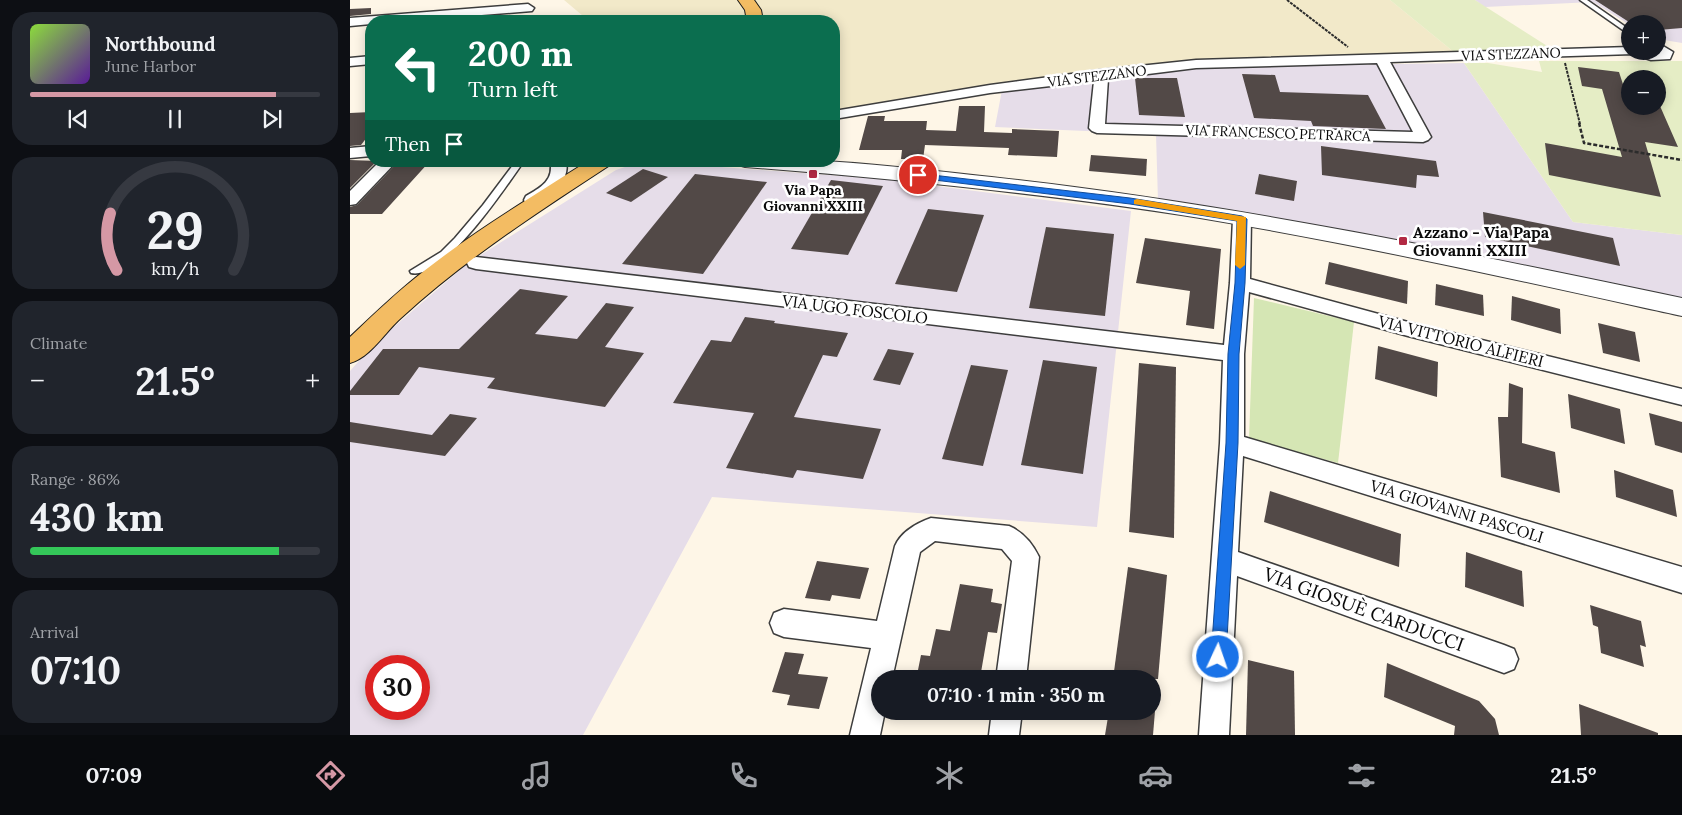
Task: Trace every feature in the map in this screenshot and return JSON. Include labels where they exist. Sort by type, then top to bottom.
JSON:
[{"type":"main road","points":[[746,0],[753,10],[754,15]]},
{"type":"main road","points":[[476,251],[595,167]]},
{"type":"main road","points":[[350,353],[390,313],[433,276],[609,167]]},
{"type":"street","points":[[478,15],[487,0]]},
{"type":"street","points":[[488,15],[528,8]]},
{"type":"street","points":[[350,22],[365,21]]},
{"type":"street","points":[[1666,48],[1682,48]]},
{"type":"street","name":"VIA STEZZANO","points":[[840,114],[990,89],[1100,74],[1196,64],[1621,51]]},
{"type":"street","name":"VIA FRANCESCO PETRARCA","points":[[1100,74],[1097,128],[1423,137],[1382,58]]},
{"type":"street","points":[[350,62],[365,61]]},
{"type":"street","points":[[350,153],[365,152]]},
{"type":"street","points":[[350,200],[383,167]]},
{"type":"street","points":[[476,251],[509,216],[548,189],[559,177],[560,167]]},
{"type":"street","points":[[828,167],[883,171],[1004,185],[1130,201],[1242,219],[1393,246],[1682,307]]},
{"type":"street","points":[[1214,735],[1232,443],[1234,354],[1240,283],[1242,219]]},
{"type":"street","name":"VIA UGO FOSCOLO","points":[[476,251],[1234,354]]},
{"type":"street","name":"VIA VITTORIO ALFIERI","points":[[1240,283],[1408,329],[1682,397]]},
{"type":"street","name":"VIA GIOVANNI PASCOLI","points":[[1232,443],[1682,580]]},
{"type":"street","points":[[865,735],[908,546],[931,529],[1009,538],[1026,557],[1012,670]]},
{"type":"street","name":"VIA GIOSUÈ CARDUCCI","points":[[1224,559],[1504,659]]},
{"type":"street","points":[[784,623],[888,636]]},
{"type":"street","points":[[1004,735],[1006,720]]},
{"type":"lane","points":[[1583,0],[1621,27]]},
{"type":"lane","points":[[415,271],[430,266],[457,242],[516,167]]},
{"type":"path","points":[[1287,0],[1362,59]]},
{"type":"path","points":[[1564,61],[1584,143],[1682,160]]},
{"type":"shaded area","points":[[564,0],[1390,0],[1455,53],[1094,72],[986,85],[840,110],[840,15],[582,15]]},
{"type":"shaded area","points":[[1475,0],[1682,0],[1682,43],[1666,40],[1666,15],[1621,15],[1621,19],[1593,2],[1485,7]]},
{"type":"shaded area","points":[[1464,63],[1573,222],[1682,235],[1682,303],[1158,201],[1156,134],[995,127],[1002,90],[1213,67]]},
{"type":"shaded area","points":[[625,167],[722,167],[882,179],[1131,211],[1097,527],[712,497],[583,735],[350,735],[350,371],[374,344],[468,263],[616,170]]},
{"type":"green space","points":[[1390,0],[1475,0],[1552,49],[1455,53]]},
{"type":"green space","points":[[1539,61],[1682,61],[1682,235],[1573,222],[1464,63],[1488,63],[1542,72]]},
{"type":"green space","points":[[1254,298],[1354,322],[1338,463],[1249,439]]},
{"type":"building","points":[[1595,0],[1682,0],[1682,28],[1666,29],[1666,15],[1621,15],[1621,17]]},
{"type":"building","points":[[371,8],[371,14],[350,16],[350,9]]},
{"type":"building","points":[[1578,67],[1619,72],[1621,78],[1621,115],[1664,115],[1678,147],[1645,142],[1661,197],[1549,175],[1545,143],[1622,157],[1602,89],[1582,86]]},
{"type":"building","points":[[1242,74],[1275,75],[1280,92],[1368,95],[1386,129],[1313,126],[1311,121],[1254,118]]},
{"type":"building","points":[[1135,78],[1177,78],[1185,117],[1139,115]]},
{"type":"building","points":[[959,106],[985,106],[984,132],[1012,133],[1012,129],[1059,131],[1057,157],[1008,155],[1009,148],[925,145],[923,159],[901,159],[902,150],[859,150],[868,116],[885,116],[884,121],[927,121],[926,130],[956,131]]},
{"type":"building","points":[[365,112],[365,140],[361,145],[350,146],[350,113]]},
{"type":"building","points":[[1321,146],[1436,161],[1439,177],[1417,175],[1416,188],[1322,175]]},
{"type":"building","points":[[1091,155],[1147,159],[1146,176],[1089,171]]},
{"type":"building","points":[[350,160],[365,161],[365,167],[371,167],[350,188]]},
{"type":"building","points":[[393,167],[425,167],[382,214],[350,214],[350,207],[357,205]]},
{"type":"building","points":[[643,169],[668,177],[631,202],[606,193]]},
{"type":"building","points":[[695,174],[767,182],[703,274],[622,264]]},
{"type":"building","points":[[1259,174],[1297,181],[1294,201],[1255,194]]},
{"type":"building","points":[[831,180],[883,186],[848,255],[791,249]]},
{"type":"building","points":[[928,209],[984,215],[957,292],[895,284]]},
{"type":"building","points":[[1483,212],[1613,238],[1620,266],[1485,237]]},
{"type":"building","points":[[1046,227],[1114,234],[1105,316],[1029,308]]},
{"type":"building","points":[[1145,238],[1221,249],[1214,329],[1186,325],[1190,291],[1136,283]]},
{"type":"building","points":[[1329,262],[1408,281],[1407,304],[1325,284]]},
{"type":"building","points":[[1436,284],[1483,295],[1484,316],[1435,305]]},
{"type":"building","points":[[520,289],[568,296],[535,334],[577,339],[606,303],[634,307],[605,347],[644,353],[605,407],[487,388],[495,378],[419,367],[399,395],[350,395],[350,391],[383,349],[459,349]]},
{"type":"building","points":[[1512,296],[1560,309],[1561,334],[1511,320]]},
{"type":"building","points":[[745,317],[848,333],[837,357],[823,355],[794,417],[881,429],[863,479],[797,470],[793,478],[726,468],[754,413],[673,403],[711,340],[731,342]]},
{"type":"building","points":[[1598,323],[1635,332],[1640,362],[1603,353]]},
{"type":"building","points":[[1378,346],[1438,362],[1437,397],[1375,379]]},
{"type":"building","points":[[888,349],[914,353],[900,385],[873,380]]},
{"type":"building","points":[[1043,360],[1097,367],[1083,474],[1021,465]]},
{"type":"building","points":[[1139,363],[1176,367],[1174,538],[1129,532]]},
{"type":"building","points":[[971,365],[1008,370],[983,466],[942,459]]},
{"type":"building","points":[[1509,383],[1523,388],[1522,443],[1555,452],[1560,493],[1501,477],[1498,417],[1508,417]]},
{"type":"building","points":[[1568,394],[1620,409],[1625,444],[1571,428]]},
{"type":"building","points":[[1649,413],[1682,422],[1682,453],[1655,445]]},
{"type":"building","points":[[450,414],[477,418],[445,456],[350,442],[350,422],[432,435]]},
{"type":"building","points":[[1614,470],[1673,490],[1677,517],[1616,497]]},
{"type":"building","points":[[1270,491],[1401,534],[1399,567],[1264,522]]},
{"type":"building","points":[[1466,552],[1522,571],[1524,607],[1465,587]]},
{"type":"building","points":[[817,561],[869,568],[860,599],[832,595],[830,601],[805,598]]},
{"type":"building","points":[[1128,567],[1167,575],[1159,670],[1114,670]]},
{"type":"building","points":[[960,584],[993,589],[991,602],[1002,604],[997,633],[988,632],[981,670],[918,670],[921,655],[930,656],[936,629],[950,631]]},
{"type":"building","points":[[1590,605],[1641,621],[1646,647],[1640,645],[1644,667],[1601,653],[1598,627],[1593,625]]},
{"type":"building","points":[[785,652],[804,654],[798,674],[828,677],[819,709],[787,705],[790,695],[772,692]]},
{"type":"building","points":[[1248,660],[1294,671],[1295,735],[1246,735]]},
{"type":"building","points":[[1387,663],[1479,701],[1495,719],[1499,735],[1454,735],[1455,726],[1384,697]]},
{"type":"building","points":[[1579,704],[1658,733],[1658,735],[1581,735]]},
{"type":"building","points":[[1108,720],[1154,720],[1153,735],[1105,735]]},
{"type":"slow traffic","points":[[1137,202],[1242,219],[1240,265]]},
{"type":"place","name":"Via Papa Giovanni XXIII","points":[[813,174]]},
{"type":"place","name":"Azzano - Via Papa Giovanni XXIII","points":[[1403,241]]},
{"type":"route","points":[[918,175],[1130,201],[1242,219],[1240,283],[1234,354],[1232,443],[1218,657]]}]
